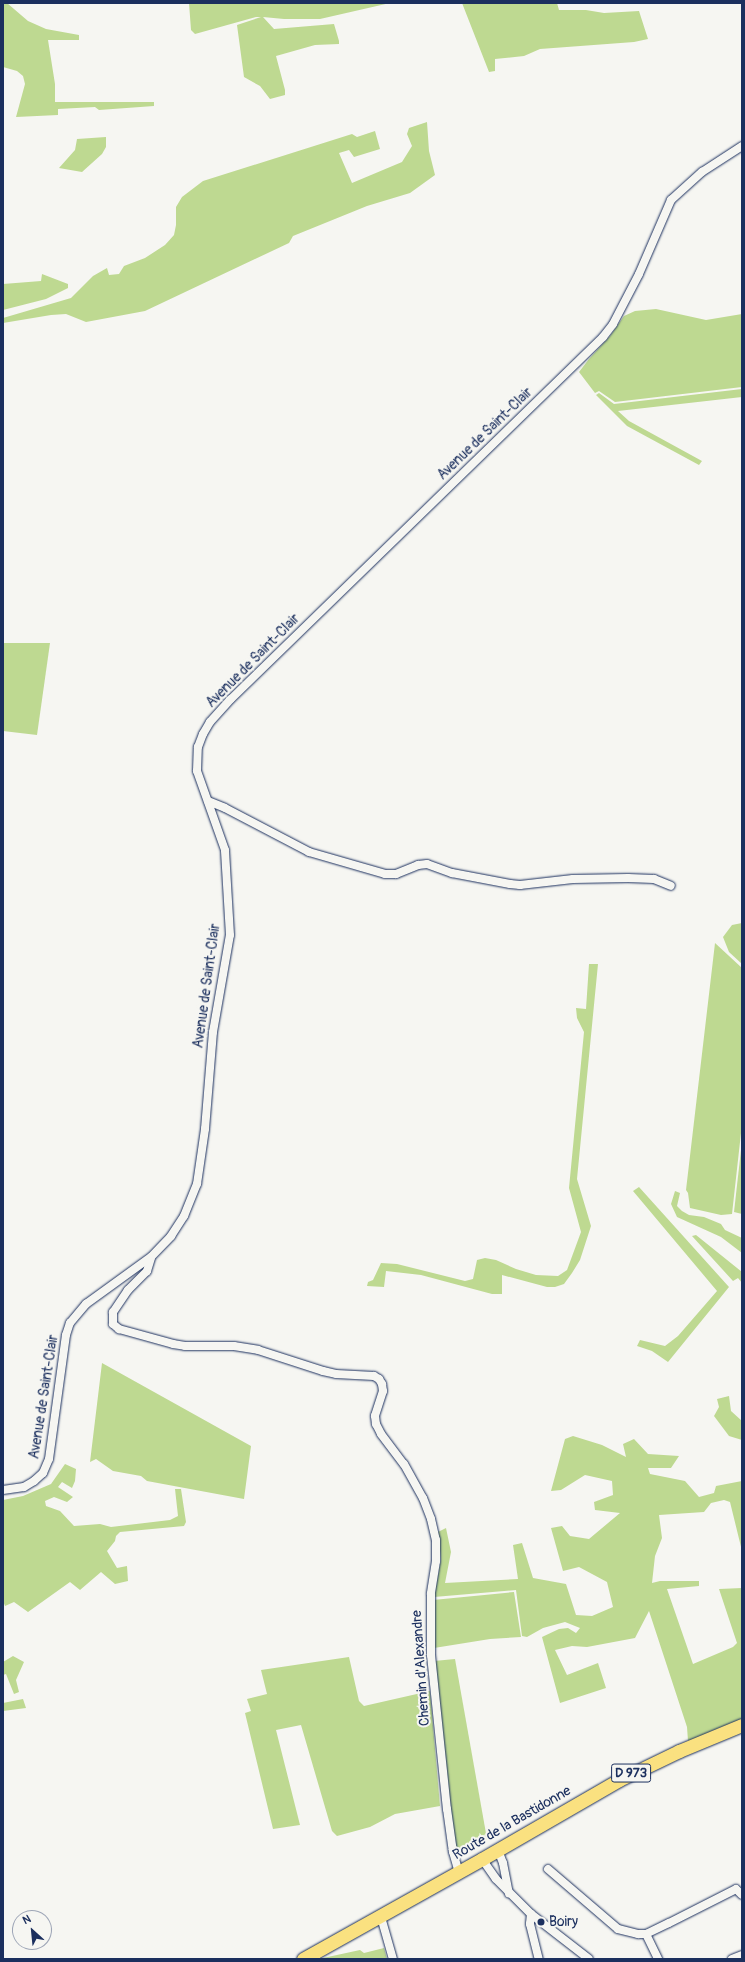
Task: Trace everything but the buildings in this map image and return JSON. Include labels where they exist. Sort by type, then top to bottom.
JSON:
[{"type":"main road","name":"Route de la Bastidonne","points":[[304,1959],[459,1873],[637,1770],[742,1725]]},
{"type":"street","name":"Avenue de Saint-Clair","points":[[3,1490],[24,1487],[34,1481],[43,1473],[49,1459],[66,1335],[70,1323],[86,1304],[151,1258],[171,1236],[184,1216],[197,1184],[205,1129],[213,1032],[230,935],[227,863],[223,844],[197,772],[198,747],[203,734],[210,722],[231,699],[603,337],[613,324],[646,259],[671,200],[702,172],[742,146]]},
{"type":"street","points":[[208,801],[225,808],[309,852],[385,874],[396,874],[418,865],[426,864],[452,873],[520,885],[573,879],[590,880],[628,878],[654,879],[671,886]]},
{"type":"street","name":"Chemin d'Alexandre","points":[[151,1258],[147,1271],[128,1290],[112,1312],[113,1324],[118,1329],[134,1335],[185,1346],[234,1346],[258,1350],[336,1374],[374,1376],[379,1379],[382,1384],[383,1391],[375,1416],[376,1424],[381,1434],[404,1464],[423,1498],[431,1519],[436,1540],[437,1550],[431,1594],[431,1654],[447,1809],[453,1852],[459,1873]]},
{"type":"street","points":[[498,1850],[503,1863],[509,1894]]},
{"type":"street","points":[[482,1859],[495,1878],[509,1894],[531,1914],[589,1959]]},
{"type":"street","points":[[548,1869],[618,1928],[631,1933],[646,1934],[736,1889],[742,1895]]},
{"type":"street","points":[[531,1914],[530,1924],[539,1959]]},
{"type":"street","points":[[381,1917],[393,1959]]},
{"type":"street","points":[[646,1934],[658,1959]]},
{"type":"street","points":[[732,1959],[742,1955]]},
{"type":"green space","points":[[3,3],[7,3],[28,21],[46,29],[79,35],[79,40],[48,40],[55,84],[55,102],[154,102],[154,106],[99,110],[95,107],[58,109],[58,115],[16,117],[25,84],[23,76],[17,71],[3,67]]},
{"type":"green space","points":[[189,3],[390,3],[320,19],[284,19],[263,17],[274,29],[334,24],[339,41],[339,44],[315,45],[276,56],[285,95],[270,99],[260,86],[244,77],[237,25],[261,17],[256,17],[195,34],[191,30]]},
{"type":"green space","points":[[462,3],[557,3],[559,10],[586,10],[604,13],[639,11],[648,39],[634,42],[540,49],[524,56],[495,59],[495,71],[489,72]]},
{"type":"green space","points":[[427,122],[429,151],[435,175],[410,193],[367,206],[293,236],[289,243],[145,311],[86,322],[66,314],[3,323],[3,318],[71,298],[93,276],[107,268],[109,275],[119,274],[124,266],[145,258],[165,245],[174,235],[176,225],[176,207],[182,197],[203,181],[352,134],[357,137],[375,131],[380,149],[354,157],[349,150],[339,153],[352,183],[402,162],[412,146],[407,134],[409,128]]},
{"type":"green space","points":[[106,137],[106,147],[102,154],[82,172],[59,168],[75,150],[77,139]]},
{"type":"green space","points":[[42,274],[68,284],[68,288],[46,299],[3,310],[3,284],[41,281]]},
{"type":"green space","points":[[656,309],[706,320],[742,314],[742,387],[615,402],[599,391],[595,393],[579,372],[610,336],[624,316],[635,311]]},
{"type":"green space","points":[[742,389],[742,397],[618,411],[629,421],[702,461],[699,465],[627,426],[596,395],[599,393],[614,404]]},
{"type":"green space","points":[[3,643],[50,643],[37,735],[3,731]]},
{"type":"green space","points":[[742,923],[742,964],[729,952],[723,937],[732,925]]},
{"type":"green space","points":[[715,943],[742,968],[742,1124],[732,1214],[721,1215],[690,1208],[688,1193],[686,1190]]},
{"type":"green space","points":[[589,964],[598,964],[577,1179],[591,1226],[580,1260],[572,1273],[564,1284],[555,1287],[547,1287],[502,1275],[502,1294],[492,1294],[421,1275],[386,1271],[384,1287],[367,1286],[368,1282],[373,1280],[381,1263],[397,1264],[465,1281],[473,1279],[477,1260],[485,1258],[496,1260],[516,1269],[536,1275],[558,1276],[567,1270],[581,1232],[569,1188],[584,1032],[577,1018],[576,1008],[586,1009]]},
{"type":"green space","points":[[742,1141],[742,1214],[734,1212]]},
{"type":"green space","points":[[639,1187],[729,1287],[668,1362],[652,1351],[637,1346],[640,1340],[665,1346],[678,1336],[717,1291],[633,1191]]},
{"type":"green space","points":[[675,1191],[680,1193],[677,1206],[682,1211],[689,1215],[704,1217],[721,1224],[725,1230],[742,1238],[742,1253],[721,1237],[677,1217],[671,1204]]},
{"type":"green space","points":[[696,1235],[742,1272],[742,1283],[738,1278],[733,1281],[692,1236]]},
{"type":"green space","points":[[102,1363],[251,1446],[244,1499],[147,1481],[141,1476],[113,1471],[96,1459],[90,1462]]},
{"type":"green space","points":[[729,1396],[731,1411],[742,1421],[742,1440],[729,1436],[714,1416],[719,1407],[717,1399]]},
{"type":"green space","points":[[573,1436],[602,1445],[626,1457],[623,1444],[634,1439],[648,1454],[679,1456],[671,1468],[648,1468],[650,1474],[685,1481],[699,1497],[714,1493],[716,1486],[742,1481],[742,1551],[730,1502],[724,1500],[711,1503],[704,1512],[659,1515],[662,1538],[655,1556],[652,1583],[660,1581],[699,1581],[699,1586],[667,1589],[693,1664],[733,1647],[737,1643],[719,1589],[742,1588],[742,1720],[688,1741],[687,1727],[649,1611],[635,1638],[587,1647],[572,1646],[555,1650],[567,1675],[598,1663],[606,1688],[560,1703],[542,1637],[559,1629],[568,1628],[576,1633],[580,1628],[565,1622],[543,1628],[527,1637],[522,1636],[516,1590],[434,1597],[441,1559],[438,1532],[446,1528],[451,1552],[445,1583],[518,1579],[513,1545],[522,1543],[533,1578],[566,1584],[576,1615],[592,1616],[613,1607],[607,1582],[579,1567],[563,1571],[551,1528],[562,1526],[570,1536],[589,1539],[620,1513],[595,1510],[594,1502],[613,1495],[612,1481],[585,1475],[561,1490],[551,1491],[565,1439]]},
{"type":"green space","points":[[65,1464],[76,1469],[75,1481],[72,1488],[62,1482],[58,1487],[73,1497],[67,1502],[54,1497],[45,1501],[46,1506],[60,1511],[74,1526],[100,1524],[111,1527],[170,1520],[178,1516],[175,1489],[181,1489],[186,1522],[184,1526],[120,1532],[116,1536],[115,1541],[107,1551],[117,1568],[127,1566],[128,1581],[115,1584],[101,1572],[80,1590],[70,1582],[28,1612],[14,1602],[5,1606],[3,1601],[3,1500],[23,1496],[51,1484]]},
{"type":"green space","points":[[514,1592],[521,1637],[490,1639],[434,1648],[433,1600]]},
{"type":"green space","points":[[13,1656],[24,1662],[16,1680],[19,1692],[14,1694],[6,1674],[3,1675],[3,1662]]},
{"type":"green space","points":[[349,1657],[359,1701],[364,1706],[430,1691],[440,1806],[395,1814],[370,1827],[337,1836],[332,1831],[301,1725],[276,1730],[300,1825],[273,1829],[245,1713],[251,1711],[247,1699],[267,1694],[261,1670]]},
{"type":"green space","points":[[455,1659],[487,1839],[456,1855],[434,1661]]},
{"type":"green space","points":[[23,1699],[26,1708],[3,1711],[3,1703]]},
{"type":"green space","points":[[384,1948],[387,1959],[323,1959],[360,1950],[364,1953]]},
{"type":"place","name":"Boiry","points":[[541,1922]]}]
